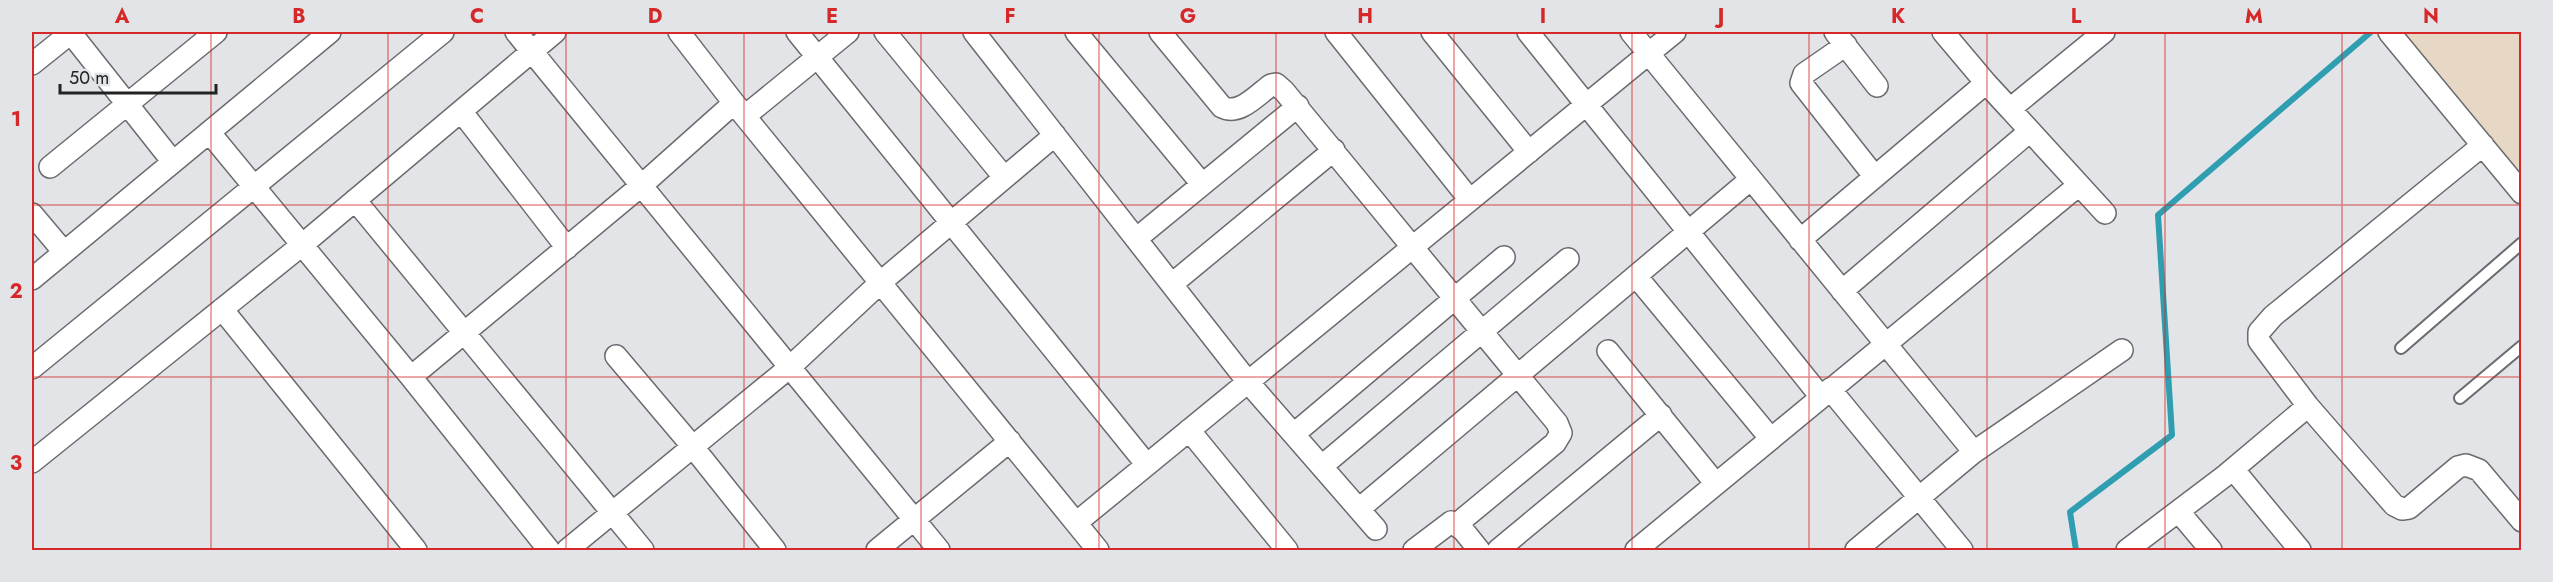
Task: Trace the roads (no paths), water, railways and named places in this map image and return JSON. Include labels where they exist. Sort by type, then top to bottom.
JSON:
[{"type":"street","points":[[32,64],[70,32],[173,162]]},
{"type":"street","points":[[50,167],[216,32]]},
{"type":"street","points":[[32,279],[330,32]]},
{"type":"street","points":[[32,368],[443,32]]},
{"type":"street","points":[[516,32],[939,550]]},
{"type":"street","points":[[32,462],[302,245],[555,32]]},
{"type":"street","points":[[679,32],[739,110],[1098,550]]},
{"type":"street","points":[[797,32],[1147,465]]},
{"type":"street","points":[[411,377],[642,185],[739,110],[817,57],[848,32]]},
{"type":"street","points":[[885,32],[1004,177]]},
{"type":"street","points":[[974,32],[1248,382],[1376,529]]},
{"type":"street","points":[[1076,32],[1202,184]]},
{"type":"street","points":[[1160,32],[1222,107],[1236,110],[1271,85],[1276,84],[1298,106],[1557,423],[1561,433],[1555,443],[1457,524]]},
{"type":"street","points":[[1336,32],[1470,200]]},
{"type":"street","points":[[1432,32],[1529,152]]},
{"type":"street","points":[[1528,32],[1688,233],[1962,550]]},
{"type":"street","points":[[1631,32],[1974,452]]},
{"type":"street","points":[[1076,524],[1675,32]]},
{"type":"street","points":[[1943,32],[2104,213]]},
{"type":"street","points":[[2010,109],[2104,32]]},
{"type":"street","points":[[2392,35],[2521,191]]},
{"type":"street","points":[[1875,177],[1801,83],[1804,74],[1840,38],[1877,86]]},
{"type":"street","points":[[1800,240],[1986,83]]},
{"type":"street","points":[[1136,238],[1298,106]]},
{"type":"street","points":[[460,111],[567,248]]},
{"type":"street","points":[[1842,291],[2030,131]]},
{"type":"street","points":[[209,132],[252,188],[411,377],[549,550]]},
{"type":"street","points":[[567,550],[790,367],[881,282],[1055,135]]},
{"type":"street","points":[[2483,145],[2273,316],[2259,332],[2265,351],[2308,406],[2394,505],[2402,509],[2418,502],[2458,467],[2466,465],[2479,470],[2522,521]]},
{"type":"street","points":[[1172,284],[1334,150]]},
{"type":"street","points":[[1359,509],[1751,179]]},
{"type":"street","points":[[1636,550],[2079,185]]},
{"type":"street","points":[[355,200],[643,550]]},
{"type":"street","points":[[32,214],[64,252]]},
{"type":"street","points":[[1294,434],[1504,257]]},
{"type":"street","points":[[1322,466],[1568,259]]},
{"type":"street","points":[[1636,276],[1771,439]]},
{"type":"street","points":[[222,309],[416,550]]},
{"type":"street","points":[[1856,550],[1974,452],[2122,350]]},
{"type":"street","points":[[1608,351],[1716,484]]},
{"type":"street","points":[[616,356],[693,447],[775,550]]},
{"type":"street","points":[[2127,550],[2179,512],[2308,406]]},
{"type":"street","points":[[1498,550],[1660,415]]},
{"type":"street","points":[[1189,430],[1287,550]]},
{"type":"street","points":[[877,550],[1010,441]]},
{"type":"street","points":[[2233,469],[2300,550]]},
{"type":"street","points":[[2179,512],[2211,550]]},
{"type":"street","points":[[1414,550],[1451,522],[1457,524],[1479,550]]},
{"type":"lane","points":[[2401,348],[2522,243]]},
{"type":"lane","points":[[2460,398],[2522,346]]},
{"type":"waterway","points":[[2076,550],[2070,512],[2172,435],[2158,215],[2371,32]]}]
